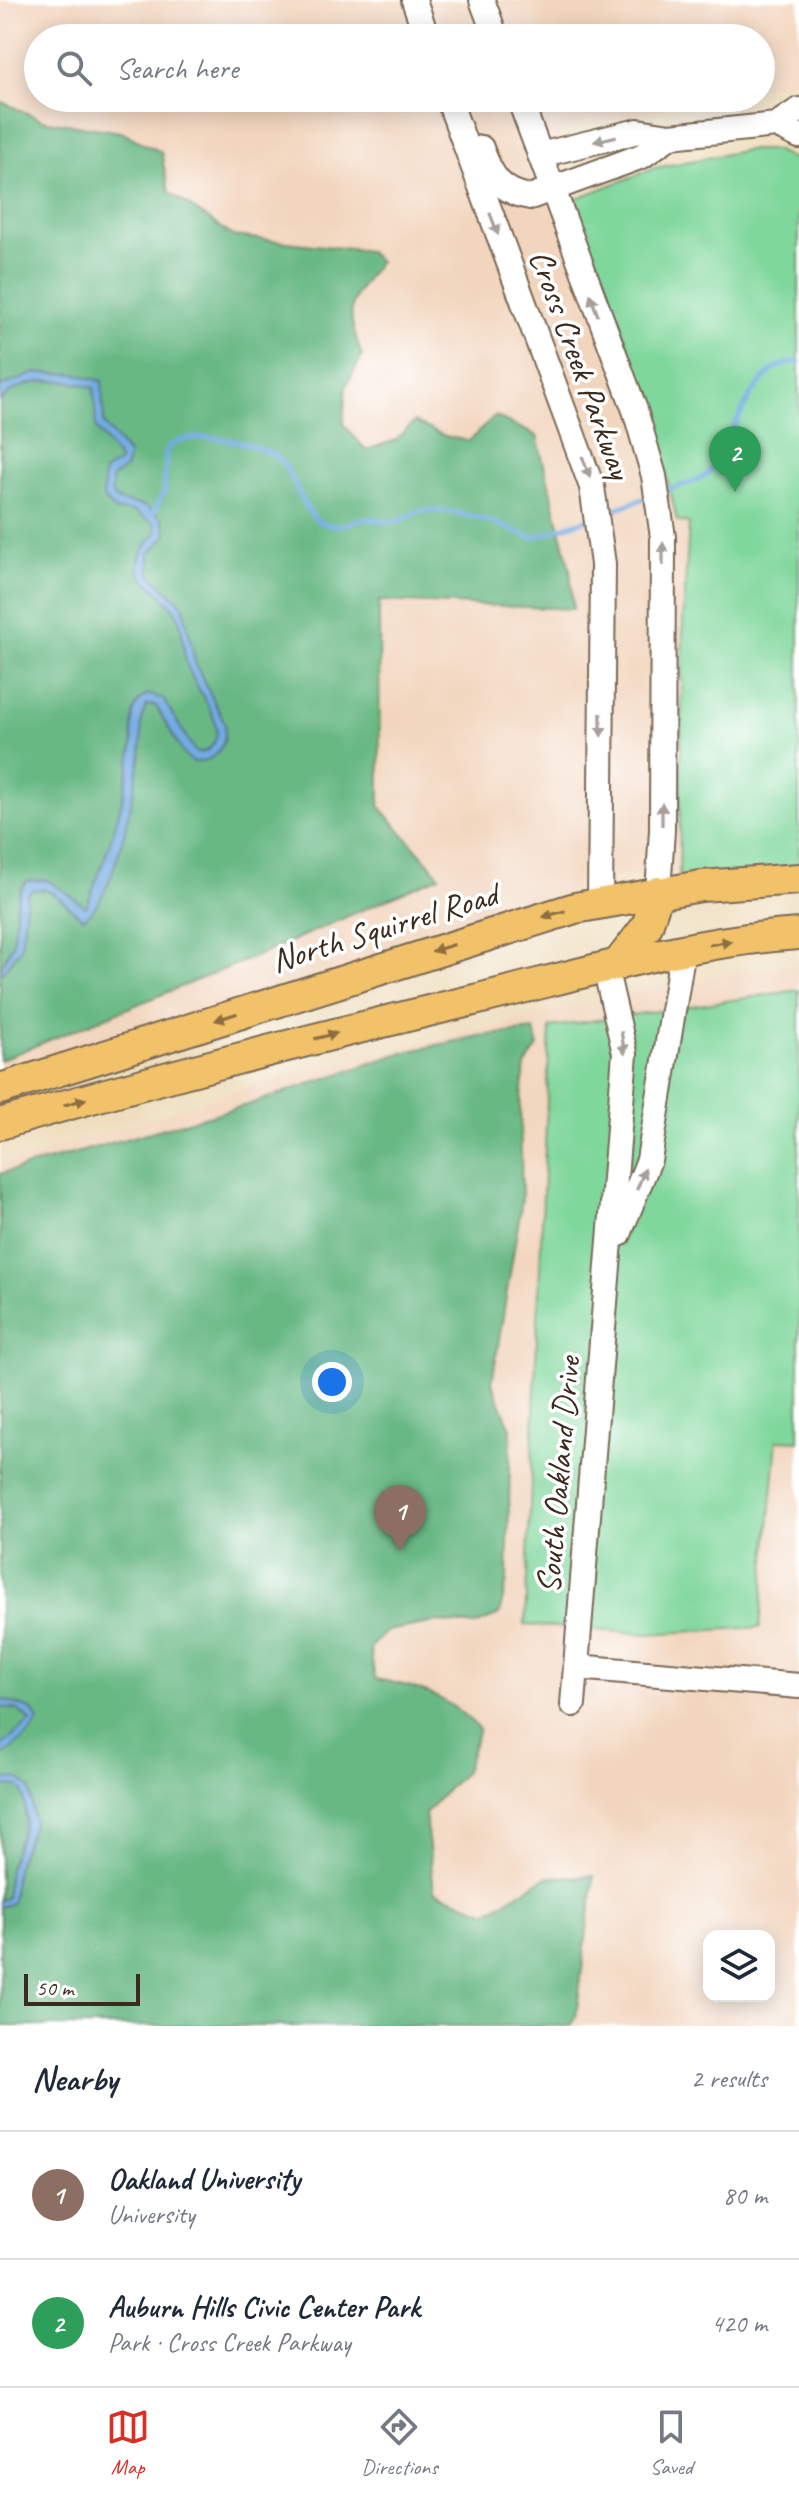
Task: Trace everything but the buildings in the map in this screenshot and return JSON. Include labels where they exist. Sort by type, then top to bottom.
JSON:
[{"type":"main road","name":"North Squirrel Road","points":[[0,1089],[381,968],[600,903],[736,882],[799,879]]},
{"type":"main road","points":[[611,966],[647,926],[658,892]]},
{"type":"main road","points":[[0,1124],[157,1078],[611,966],[683,949],[799,934]]},
{"type":"main road","points":[[380,1022],[368,1001],[369,991],[381,968]]},
{"type":"street","points":[[414,0],[422,24]]},
{"type":"street","points":[[482,0],[491,24]]},
{"type":"street","points":[[540,155],[638,131],[670,136],[776,125],[799,110]]},
{"type":"street","name":"Cross Creek Parkway","points":[[453,112],[592,487],[603,564],[600,903]]},
{"type":"street","points":[[467,112],[489,171],[511,194],[530,197],[642,156],[670,136]]},
{"type":"street","name":"Cross Creek Parkway","points":[[524,112],[635,410],[654,476],[663,537],[662,830],[658,892]]},
{"type":"street","points":[[776,125],[799,136]]},
{"type":"street","name":"South Oakland Drive","points":[[612,1251],[649,1160],[683,949]]},
{"type":"street","name":"South Oakland Drive","points":[[573,1704],[612,1251],[625,1053],[611,966]]},
{"type":"street","points":[[576,1667],[799,1686]]},
{"type":"shaded area","points":[[0,0],[799,0],[799,79],[775,84],[775,24],[24,24],[24,112],[645,112],[558,131],[574,199],[689,523],[683,621],[679,876],[587,869],[571,889],[523,911],[0,1079]]},
{"type":"shaded area","points":[[799,964],[799,2026],[0,2026],[0,1166],[267,1081],[625,994],[747,969]]},
{"type":"green space","points":[[0,101],[42,120],[121,132],[161,152],[169,192],[233,236],[368,251],[379,262],[360,288],[352,306],[353,327],[362,356],[346,386],[343,424],[366,450],[396,440],[414,422],[445,436],[469,441],[495,416],[537,436],[570,569],[573,609],[379,601],[380,807],[440,876],[264,953],[0,1060]]},
{"type":"green space","points":[[747,150],[775,150],[799,162],[799,870],[679,876],[683,621],[689,523],[677,521],[652,411],[574,199],[655,168]]},
{"type":"green space","points":[[799,990],[799,1441],[777,1440],[760,1627],[648,1634],[525,1625],[550,1027]]},
{"type":"green space","points":[[534,1030],[538,1046],[525,1066],[520,1106],[522,1200],[492,1383],[511,1429],[507,1581],[499,1615],[475,1625],[436,1622],[387,1631],[370,1647],[375,1679],[432,1695],[456,1709],[479,1729],[465,1771],[425,1813],[434,1891],[487,1912],[546,1877],[594,1876],[576,2017],[571,2026],[0,2026],[0,1174],[247,1105],[401,1053],[479,1036]]},
{"type":"water","points":[[35,373],[76,374],[102,381],[104,424],[129,455],[125,469],[112,478],[112,495],[119,501],[145,506],[163,519],[167,535],[150,553],[150,574],[183,605],[196,665],[225,724],[225,732],[222,746],[214,756],[193,762],[184,755],[156,706],[147,705],[128,817],[105,891],[83,918],[54,894],[40,889],[32,890],[27,895],[21,948],[0,975],[14,936],[19,895],[27,881],[48,880],[86,907],[119,811],[132,750],[132,719],[141,699],[148,694],[163,699],[196,753],[211,748],[217,733],[212,715],[187,665],[178,617],[139,569],[144,548],[156,533],[155,524],[133,511],[116,511],[103,498],[104,472],[120,461],[96,428],[94,388],[70,382],[44,382],[20,387],[0,402],[0,387]]},
{"type":"water","points":[[0,1699],[31,1709],[38,1720],[32,1731],[0,1760],[2,1745],[31,1721],[18,1710],[0,1707]]},
{"type":"water","points":[[0,1778],[20,1780],[30,1788],[34,1822],[16,1869],[12,1903],[0,1907],[0,1900],[6,1898],[9,1868],[26,1820],[23,1792],[18,1787],[0,1786]]},
{"type":"waterway","points":[[665,491],[706,475],[756,388],[768,374],[783,365],[799,362]]},
{"type":"waterway","points":[[154,511],[164,492],[166,450],[175,443],[206,438],[243,443],[274,455],[287,469],[310,513],[328,525],[369,519],[393,522],[417,512],[433,510],[478,518],[532,538],[588,519]]},
{"type":"waterway","points":[[604,513],[651,496]]},
{"type":"place","name":"Auburn Hills Civic Center Park","points":[[735,492]]},
{"type":"place","name":"Oakland University","points":[[400,1551]]}]
